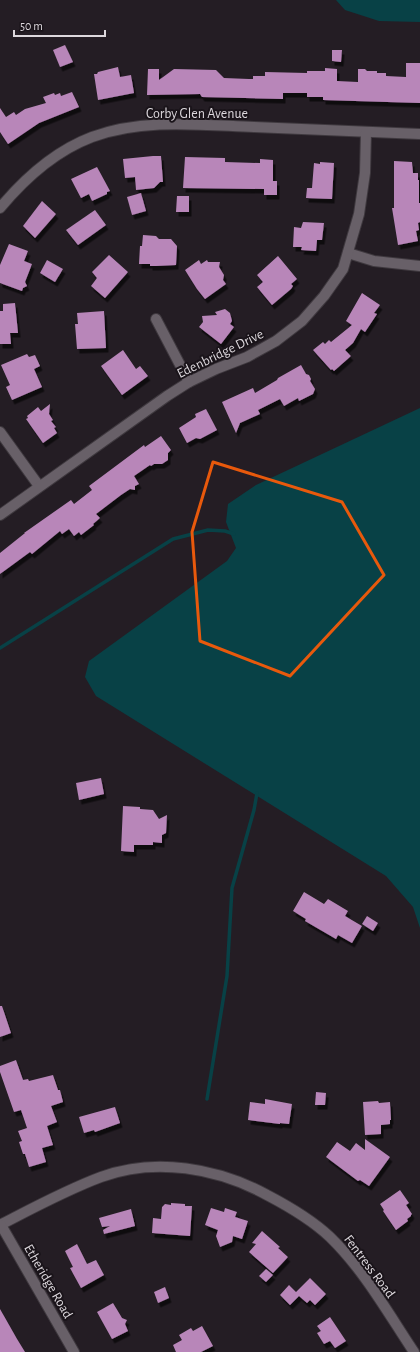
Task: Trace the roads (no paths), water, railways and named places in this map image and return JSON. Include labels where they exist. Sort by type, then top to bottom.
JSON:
[{"type":"street","name":"Corby Glen Avenue","points":[[0,208],[22,183],[43,165],[91,137],[118,129],[173,124],[420,134]]},
{"type":"street","name":"Edenbridge Drive","points":[[0,515],[148,408],[189,382],[216,369],[247,357],[276,341],[302,321],[324,296],[343,269],[359,214],[365,173],[366,132]]},
{"type":"street","points":[[348,253],[374,261],[420,266]]},
{"type":"street","points":[[156,320],[189,382]]},
{"type":"street","points":[[0,432],[39,486]]},
{"type":"street","name":"Fentress Road","points":[[0,1224],[102,1176],[128,1170],[154,1167],[180,1168],[198,1170],[220,1176],[254,1188],[289,1207],[330,1237],[349,1258],[367,1282],[414,1352]]},
{"type":"street","name":"Etheridge Road","points":[[0,1224],[74,1352]]},
{"type":"water","points":[[336,0],[420,0],[420,22],[379,21],[345,10]]},
{"type":"water","points":[[420,408],[420,928],[413,907],[386,876],[96,696],[85,677],[89,661],[227,561],[236,548],[226,522],[228,504],[256,485]]},
{"type":"waterway","points":[[0,648],[173,539],[208,530],[225,531],[234,534]]},
{"type":"waterway","points":[[207,1099],[227,976],[232,888],[254,810],[257,793]]}]
